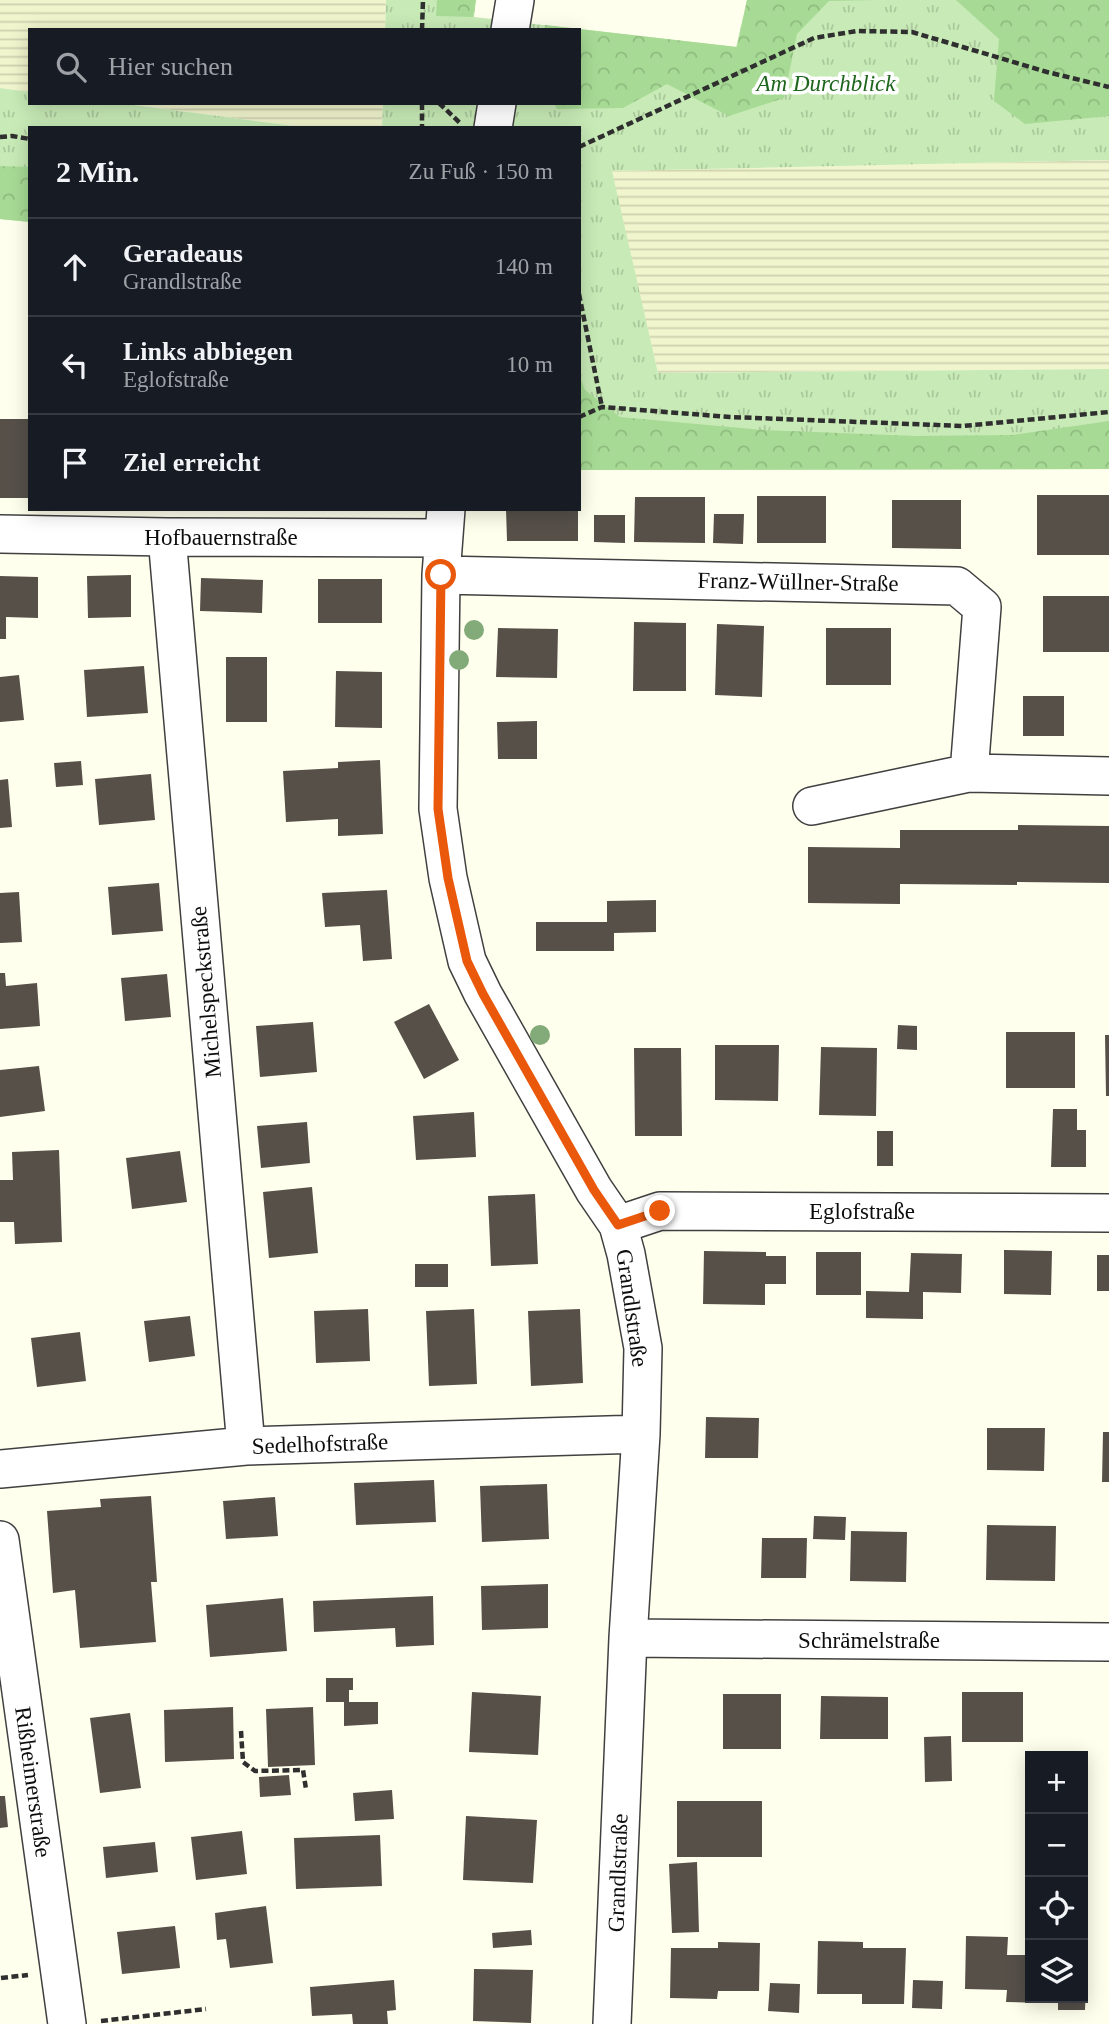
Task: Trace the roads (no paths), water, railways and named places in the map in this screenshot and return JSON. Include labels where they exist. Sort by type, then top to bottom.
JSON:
[{"type":"street","points":[[510,28],[515,0]]},
{"type":"street","points":[[479,126],[495,105]]},
{"type":"street","name":"Hofbauernstraße","points":[[0,534],[167,537],[444,524]]},
{"type":"street","name":"Grandlstraße","points":[[444,524],[438,809],[448,878],[467,961],[594,1190],[618,1225],[643,1348],[611,2024]]},
{"type":"street","name":"Michelspeckstraße","points":[[167,537],[246,1446]]},
{"type":"street","name":"Franz-Wüllner-Straße","points":[[441,575],[957,586],[982,607],[969,773]]},
{"type":"street","points":[[812,806],[969,773],[1109,776]]},
{"type":"street","name":"Eglofstraße","points":[[618,1225],[660,1211],[1109,1213]]},
{"type":"street","name":"Sedelhofstraße","points":[[0,1469],[246,1446],[641,1434]]},
{"type":"street","name":"Rißheimerstraße","points":[[0,1540],[78,2023]]},
{"type":"street","name":"Schrämelstraße","points":[[628,1638],[1109,1642]]},
{"type":"park label","name":"Am Durchblick","points":[[826,83]]}]
